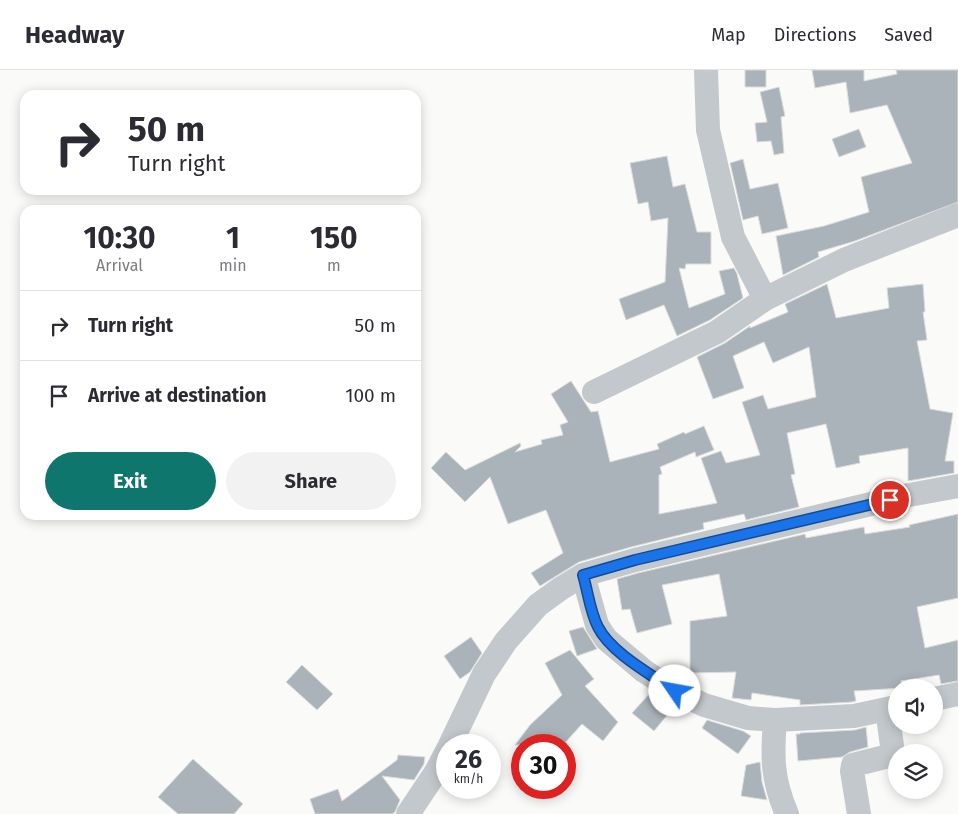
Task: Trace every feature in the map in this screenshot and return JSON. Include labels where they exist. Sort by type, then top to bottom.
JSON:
[{"type":"street","points":[[706,70],[708,130],[733,237],[764,299]]},
{"type":"street","points":[[594,392],[717,332],[764,299],[844,260],[958,215]]},
{"type":"street","points":[[455,734],[484,674],[506,641],[538,606],[560,589],[583,575],[645,558],[909,495],[958,486]]},
{"type":"street","points":[[583,575],[597,625],[606,639],[644,671],[675,691],[704,704],[748,718],[775,720],[854,716],[888,709]]},
{"type":"street","points":[[943,697],[958,694]]},
{"type":"street","points":[[775,720],[772,752],[775,779],[787,814]]},
{"type":"street","points":[[859,814],[852,772],[853,765],[891,754],[892,734]]},
{"type":"street","points":[[408,814],[436,772]]},
{"type":"building","points":[[745,70],[766,70],[766,87],[745,87]]},
{"type":"building","points":[[812,70],[864,70],[864,81],[897,74],[896,70],[958,70],[958,202],[855,241],[818,252],[819,257],[783,275],[776,236],[824,226],[869,212],[861,177],[912,163],[887,105],[850,113],[846,82],[815,88]]},
{"type":"building","points":[[779,87],[785,116],[781,117],[784,153],[774,155],[771,141],[757,142],[755,123],[767,122],[760,92]]},
{"type":"building","points":[[859,129],[866,147],[839,157],[832,139]]},
{"type":"building","points":[[667,156],[673,187],[685,184],[697,232],[711,232],[711,264],[686,264],[685,269],[679,268],[689,308],[725,294],[719,271],[734,268],[743,298],[710,320],[677,336],[664,305],[626,320],[619,299],[665,282],[668,218],[651,221],[648,202],[638,204],[630,163]]},
{"type":"building","points":[[743,159],[750,189],[778,183],[788,228],[762,234],[758,216],[743,220],[730,163]]},
{"type":"building","points":[[827,284],[836,318],[889,308],[887,288],[923,284],[925,312],[923,312],[927,340],[917,341],[930,409],[953,413],[945,461],[954,461],[954,473],[908,481],[908,448],[859,456],[860,463],[836,468],[826,424],[787,433],[795,474],[791,475],[799,507],[746,520],[744,514],[703,523],[704,529],[579,562],[540,586],[531,573],[563,553],[546,510],[508,524],[490,477],[465,502],[431,468],[446,452],[465,470],[520,443],[521,446],[515,452],[542,444],[541,440],[563,435],[560,425],[568,422],[551,394],[571,381],[591,412],[598,411],[610,462],[659,449],[657,444],[684,432],[685,434],[704,426],[714,450],[696,457],[695,452],[660,467],[662,474],[659,475],[659,514],[717,503],[701,458],[721,451],[726,463],[760,455],[742,402],[763,395],[768,409],[816,397],[809,347],[773,363],[764,342],[733,356],[744,388],[713,399],[697,357],[725,343],[750,326],[750,328],[788,312],[785,304]]},
{"type":"building","points":[[958,514],[958,598],[917,607],[925,648],[958,640],[958,681],[943,684],[943,679],[940,679],[939,675],[914,679],[888,679],[888,689],[854,691],[856,701],[852,702],[800,705],[800,700],[752,693],[751,700],[732,698],[736,672],[690,673],[690,621],[727,616],[719,574],[662,585],[672,624],[637,633],[630,609],[622,610],[617,579],[805,534],[806,538],[864,527],[865,534],[910,527],[909,525]]},
{"type":"building","points":[[583,627],[597,649],[577,656],[569,631]]},
{"type":"building","points":[[471,637],[482,653],[470,672],[460,679],[444,656]]},
{"type":"building","points":[[570,650],[594,679],[585,686],[618,722],[603,741],[582,724],[573,734],[523,734],[530,725],[562,695],[545,663]]},
{"type":"building","points":[[302,665],[333,694],[317,710],[286,682]]},
{"type":"building","points":[[651,692],[673,708],[654,731],[632,713]]},
{"type":"building","points":[[707,720],[743,731],[751,736],[738,754],[702,728]]},
{"type":"building","points":[[866,727],[868,747],[850,752],[842,757],[798,761],[796,734],[855,730]]},
{"type":"building","points":[[398,755],[425,757],[424,764],[414,780],[382,776],[400,800],[395,812],[392,814],[315,814],[310,799],[338,789],[342,801],[397,760]]},
{"type":"building","points":[[193,759],[243,804],[234,814],[178,814],[158,797]]},
{"type":"building","points":[[760,762],[762,782],[767,800],[741,796],[746,765]]},
{"type":"route","points":[[675,691],[644,671],[601,633],[583,575],[635,560],[890,500]]}]
